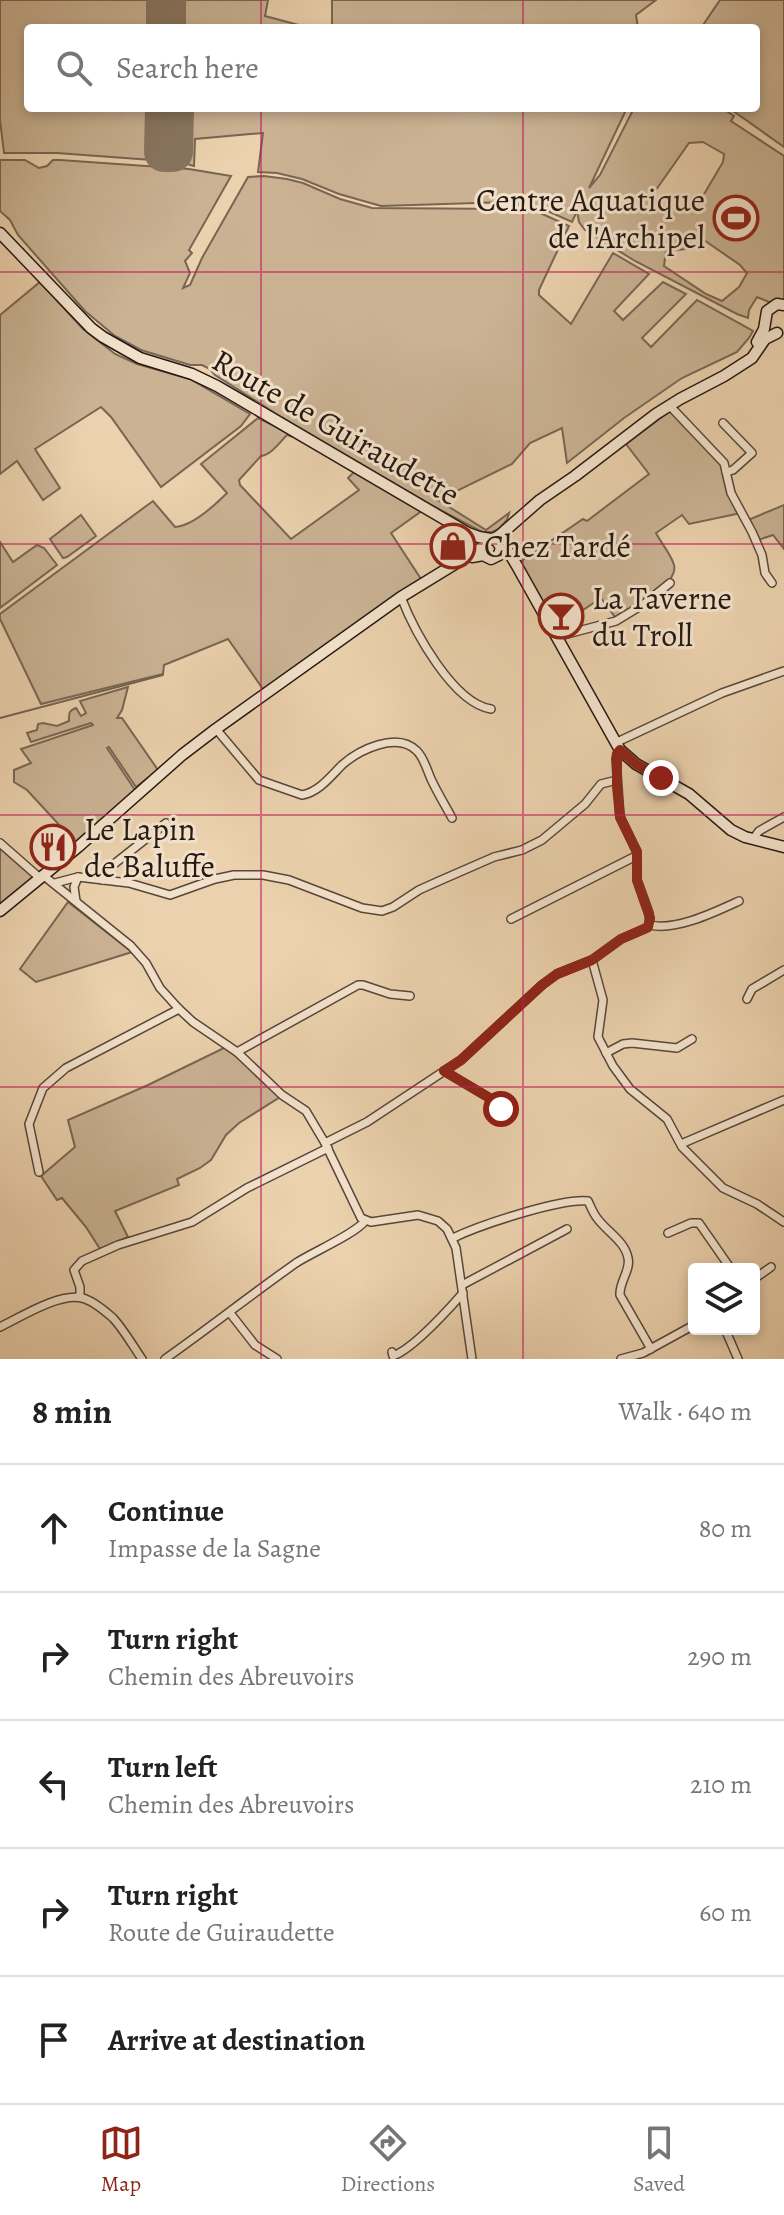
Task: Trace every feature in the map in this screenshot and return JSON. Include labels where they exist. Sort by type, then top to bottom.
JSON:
[{"type":"street","name":"Route de Guiraudette","points":[[1,233],[59,293]]},
{"type":"street","name":"Route de Guiraudette","points":[[1,233],[91,328],[115,345],[140,358],[192,374],[217,386],[514,561],[617,746],[636,764],[689,794],[731,830],[784,847]]},
{"type":"street","points":[[781,334],[772,331],[765,316],[771,307],[784,305]]},
{"type":"street","points":[[739,365],[756,344],[766,322]]},
{"type":"street","points":[[0,911],[216,729],[401,597],[491,547],[540,500],[669,405],[724,376],[752,358],[765,339],[781,334]]},
{"type":"street","points":[[669,405],[724,463],[731,493],[752,532],[762,555],[765,573],[772,583]]},
{"type":"street","points":[[723,423],[752,453],[733,470],[726,472]]},
{"type":"street","points":[[556,637],[616,621],[670,583]]},
{"type":"street","points":[[401,597],[433,659],[467,699],[491,709]]},
{"type":"street","points":[[650,925],[637,880],[637,852],[620,817],[617,746],[722,693],[784,671]]},
{"type":"street","points":[[216,729],[259,780],[302,795],[316,789],[348,761],[369,748],[384,743],[412,748],[419,753],[452,818]]},
{"type":"street","points":[[55,883],[78,877],[129,883],[170,895],[234,875],[272,875],[362,908],[382,911],[434,883],[542,840],[585,804],[601,784],[617,780]]},
{"type":"street","points":[[753,839],[759,831],[784,817]]},
{"type":"street","points":[[103,880],[109,868],[166,823]]},
{"type":"street","points":[[0,843],[55,883],[131,946],[179,1009],[237,1052],[282,1095],[306,1111],[358,1215],[371,1222],[418,1215],[438,1221],[453,1238],[472,1359]]},
{"type":"street","points":[[511,919],[636,856]]},
{"type":"street","points":[[76,901],[74,887],[78,877]]},
{"type":"street","points":[[80,1297],[74,1270],[82,1261],[118,1245],[188,1224],[367,1122],[461,1060],[557,974],[592,960],[621,939],[650,925],[694,920],[739,901]]},
{"type":"street","points":[[592,960],[603,1000],[598,1037],[613,1066],[630,1089],[667,1119],[681,1144],[723,1188],[757,1204],[784,1222]]},
{"type":"street","points":[[747,999],[752,989],[784,970]]},
{"type":"street","points":[[237,1052],[358,985],[410,996]]},
{"type":"street","points":[[39,1172],[29,1124],[43,1088],[66,1068],[179,1009]]},
{"type":"street","points":[[606,1053],[632,1043],[677,1048],[692,1039]]},
{"type":"street","points":[[444,1071],[498,1103]]},
{"type":"street","points":[[681,1144],[784,1100]]},
{"type":"street","points":[[453,1238],[542,1208],[576,1200],[588,1201],[596,1218],[617,1239],[628,1258],[620,1295],[651,1349]]},
{"type":"street","points":[[165,1359],[295,1264],[357,1229],[365,1221]]},
{"type":"street","points":[[668,1233],[691,1223],[699,1223],[727,1263]]},
{"type":"street","points":[[392,1352],[393,1356],[403,1352],[439,1319],[463,1289],[567,1229]]},
{"type":"street","points":[[760,1275],[771,1267]]},
{"type":"street","points":[[0,1327],[47,1304],[80,1297],[114,1319],[142,1359]]},
{"type":"street","points":[[230,1313],[255,1345],[277,1359]]},
{"type":"street","points":[[621,1359],[651,1349],[688,1328]]},
{"type":"street","points":[[728,1335],[738,1359]]},
{"type":"shaded area","points":[[0,0],[268,0],[265,16],[295,24],[24,24],[24,112],[625,112],[589,188],[600,175],[632,112],[728,112],[734,116],[731,121],[784,156],[784,301],[769,302],[757,297],[748,318],[737,314],[635,261],[585,230],[579,222],[577,211],[572,222],[550,212],[508,202],[381,206],[302,179],[258,172],[263,133],[195,139],[194,166],[179,162],[57,153],[4,153],[0,120]],"holes":[[[703,142],[724,154],[723,162],[697,206],[671,206],[659,211],[651,197],[689,143]],[[704,240],[747,273],[739,287],[722,301],[664,266],[666,251],[686,249]]]},
{"type":"shaded area","points":[[332,0],[656,0],[636,15],[637,24],[332,24]]},
{"type":"shaded area","points":[[720,0],[784,0],[784,147],[735,112],[760,112],[760,24],[704,24]]},
{"type":"shaded area","points":[[0,160],[25,160],[39,168],[53,160],[60,160],[189,169],[231,176],[189,250],[192,253],[185,261],[190,273],[183,288],[190,285],[248,177],[264,176],[303,183],[340,199],[372,208],[516,209],[538,212],[569,226],[539,295],[571,324],[613,253],[649,274],[614,311],[623,320],[663,282],[686,294],[642,338],[651,347],[697,300],[753,331],[737,352],[682,378],[567,463],[562,428],[530,443],[512,464],[438,500],[486,530],[509,513],[499,529],[482,532],[275,413],[210,369],[141,350],[115,336],[85,311],[0,211]]},
{"type":"shaded area","points":[[40,282],[83,329],[115,354],[137,364],[190,379],[250,414],[241,426],[161,487],[101,407],[35,449],[60,488],[43,500],[17,461],[0,474],[0,315]]},
{"type":"shaded area","points":[[670,411],[723,464],[741,513],[689,524],[682,515],[656,533],[673,561],[674,573],[661,588],[615,617],[601,598],[571,618],[563,605],[550,614],[520,562],[583,519],[587,521],[649,474],[626,444]]},
{"type":"shaded area","points":[[258,418],[304,440],[287,435],[272,451],[261,456],[239,480],[240,485],[291,539],[359,490],[348,478],[356,470],[423,510],[391,533],[421,579],[263,689],[228,639],[164,665],[163,674],[41,704],[0,614],[153,501],[175,527],[203,514],[227,493],[201,464]]},
{"type":"shaded area","points":[[784,505],[784,549],[773,535],[758,540],[748,520]]},
{"type":"shaded area","points":[[81,515],[96,536],[63,558],[50,539]]},
{"type":"shaded area","points":[[0,542],[13,562],[37,545],[44,548],[57,565],[0,608]]},
{"type":"shaded area","points":[[128,687],[117,718],[122,718],[158,770],[136,787],[107,748],[135,790],[75,842],[27,790],[14,782],[14,770],[31,763],[21,749],[93,725],[91,723],[31,742],[27,733],[37,730],[38,724],[57,726],[69,721],[70,713],[76,708],[81,716],[86,713],[80,701]]},
{"type":"shaded area","points":[[0,846],[36,877],[0,907]]},
{"type":"shaded area","points":[[68,902],[132,952],[36,982],[20,969]]},
{"type":"shaded area","points":[[226,1047],[280,1097],[239,1123],[226,1135],[211,1160],[177,1179],[179,1185],[115,1211],[128,1237],[100,1249],[86,1227],[62,1198],[57,1200],[41,1176],[75,1147],[68,1120]]},
{"type":"waterway","points":[[0,718],[163,675]]},
{"type":"runway","points":[[166,0],[166,24]]},
{"type":"runway","points":[[165,112],[164,152],[173,152],[174,112]]},
{"type":"place","name":"Centre Aquatique de l'Archipel","points":[[736,218]]},
{"type":"place","name":"Chez Tardé","points":[[453,546]]},
{"type":"place","name":"La Taverne du Troll","points":[[561,616]]},
{"type":"place","name":"Le Lapin de Baluffe","points":[[53,847]]},
{"type":"route","points":[[501,1109],[498,1103],[444,1071],[461,1060],[557,974],[592,960],[621,939],[648,927],[650,918],[637,880],[637,852],[620,817],[617,754],[620,750],[636,764],[661,778]]}]
